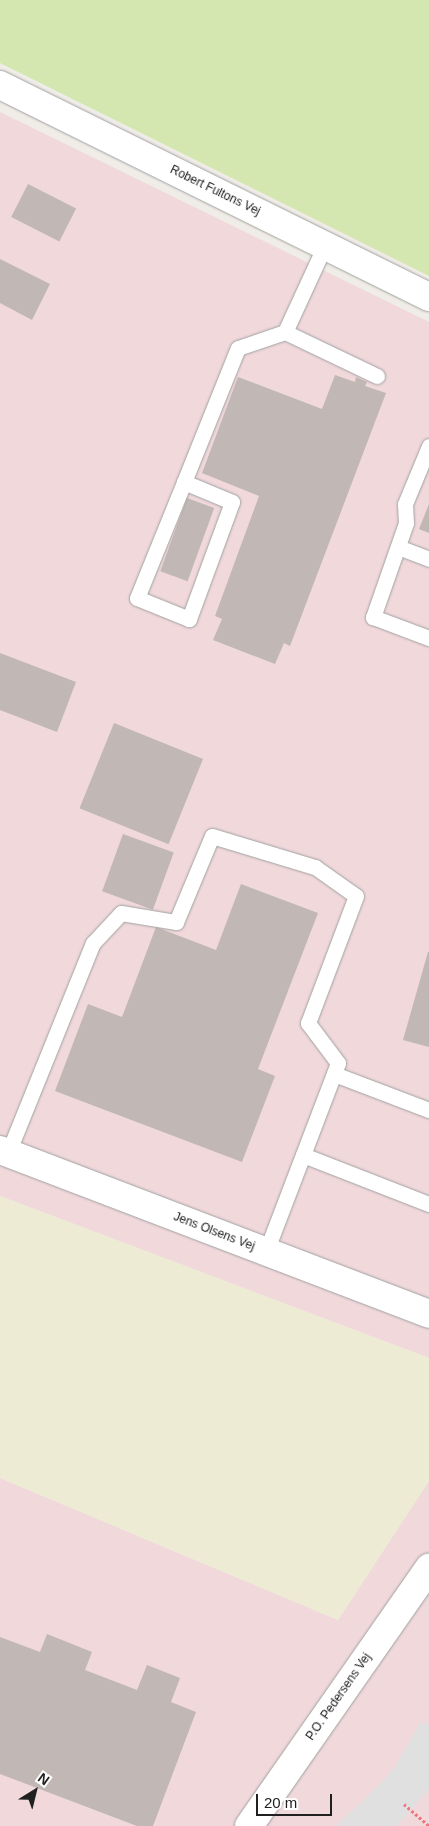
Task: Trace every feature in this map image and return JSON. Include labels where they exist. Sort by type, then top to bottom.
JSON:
[{"type":"street","name":"Robert Fultons Vej","points":[[0,85],[429,297]]},
{"type":"street","name":"Jens Olsens Vej","points":[[4,1151],[429,1314]]},
{"type":"street","name":"P.O. Pedersens Vej","points":[[249,1826],[429,1568]]},
{"type":"lane","points":[[285,332],[324,245]]},
{"type":"lane","points":[[184,482],[232,502],[189,619],[137,598],[238,348],[285,332],[377,376]]},
{"type":"lane","points":[[429,446],[405,504],[406,523],[373,618],[429,638]]},
{"type":"lane","points":[[398,547],[429,559]]},
{"type":"lane","points":[[4,1151],[93,943],[121,913],[176,922],[212,836],[315,867],[356,896],[308,1023],[338,1063],[266,1252]]},
{"type":"lane","points":[[334,1074],[429,1110]]},
{"type":"lane","points":[[303,1155],[429,1204]]},
{"type":"path","points":[[404,1804],[429,1826]]},
{"type":"shaded area","points":[[0,112],[429,322],[429,1358],[0,1196]]},
{"type":"shaded area","points":[[0,1196],[429,1358],[429,1481],[338,1620],[0,1478]]},
{"type":"shaded area","points":[[0,1478],[338,1620],[429,1481],[429,1826],[0,1826]]},
{"type":"shaded area","points":[[421,1722],[429,1725],[429,1789],[397,1826],[336,1826],[394,1768]]},
{"type":"green space","points":[[0,0],[429,0],[429,276],[0,63]]},
{"type":"building","points":[[28,184],[76,209],[59,241],[11,217]]},
{"type":"building","points":[[0,259],[50,284],[32,320],[0,303]]},
{"type":"building","points":[[335,375],[355,382],[356,377],[367,382],[365,386],[386,393],[290,646],[284,643],[275,664],[213,640],[222,619],[215,616],[259,496],[202,473],[238,377],[322,409]]},
{"type":"building","points":[[187,498],[214,508],[188,581],[160,571]]},
{"type":"building","points":[[429,504],[429,533],[419,529]]},
{"type":"building","points":[[0,653],[76,682],[57,732],[0,710]]},
{"type":"building","points":[[114,723],[203,759],[169,844],[80,808]]},
{"type":"building","points":[[123,834],[174,852],[153,910],[102,891]]},
{"type":"building","points":[[241,884],[318,913],[258,1069],[275,1076],[242,1162],[55,1091],[88,1004],[122,1017],[156,927],[216,950]]},
{"type":"building","points":[[429,952],[429,1047],[403,1040]]},
{"type":"building","points":[[47,1634],[92,1652],[85,1670],[137,1690],[147,1665],[180,1678],[171,1702],[196,1712],[153,1826],[137,1826],[0,1774],[0,1637],[40,1652]]}]
